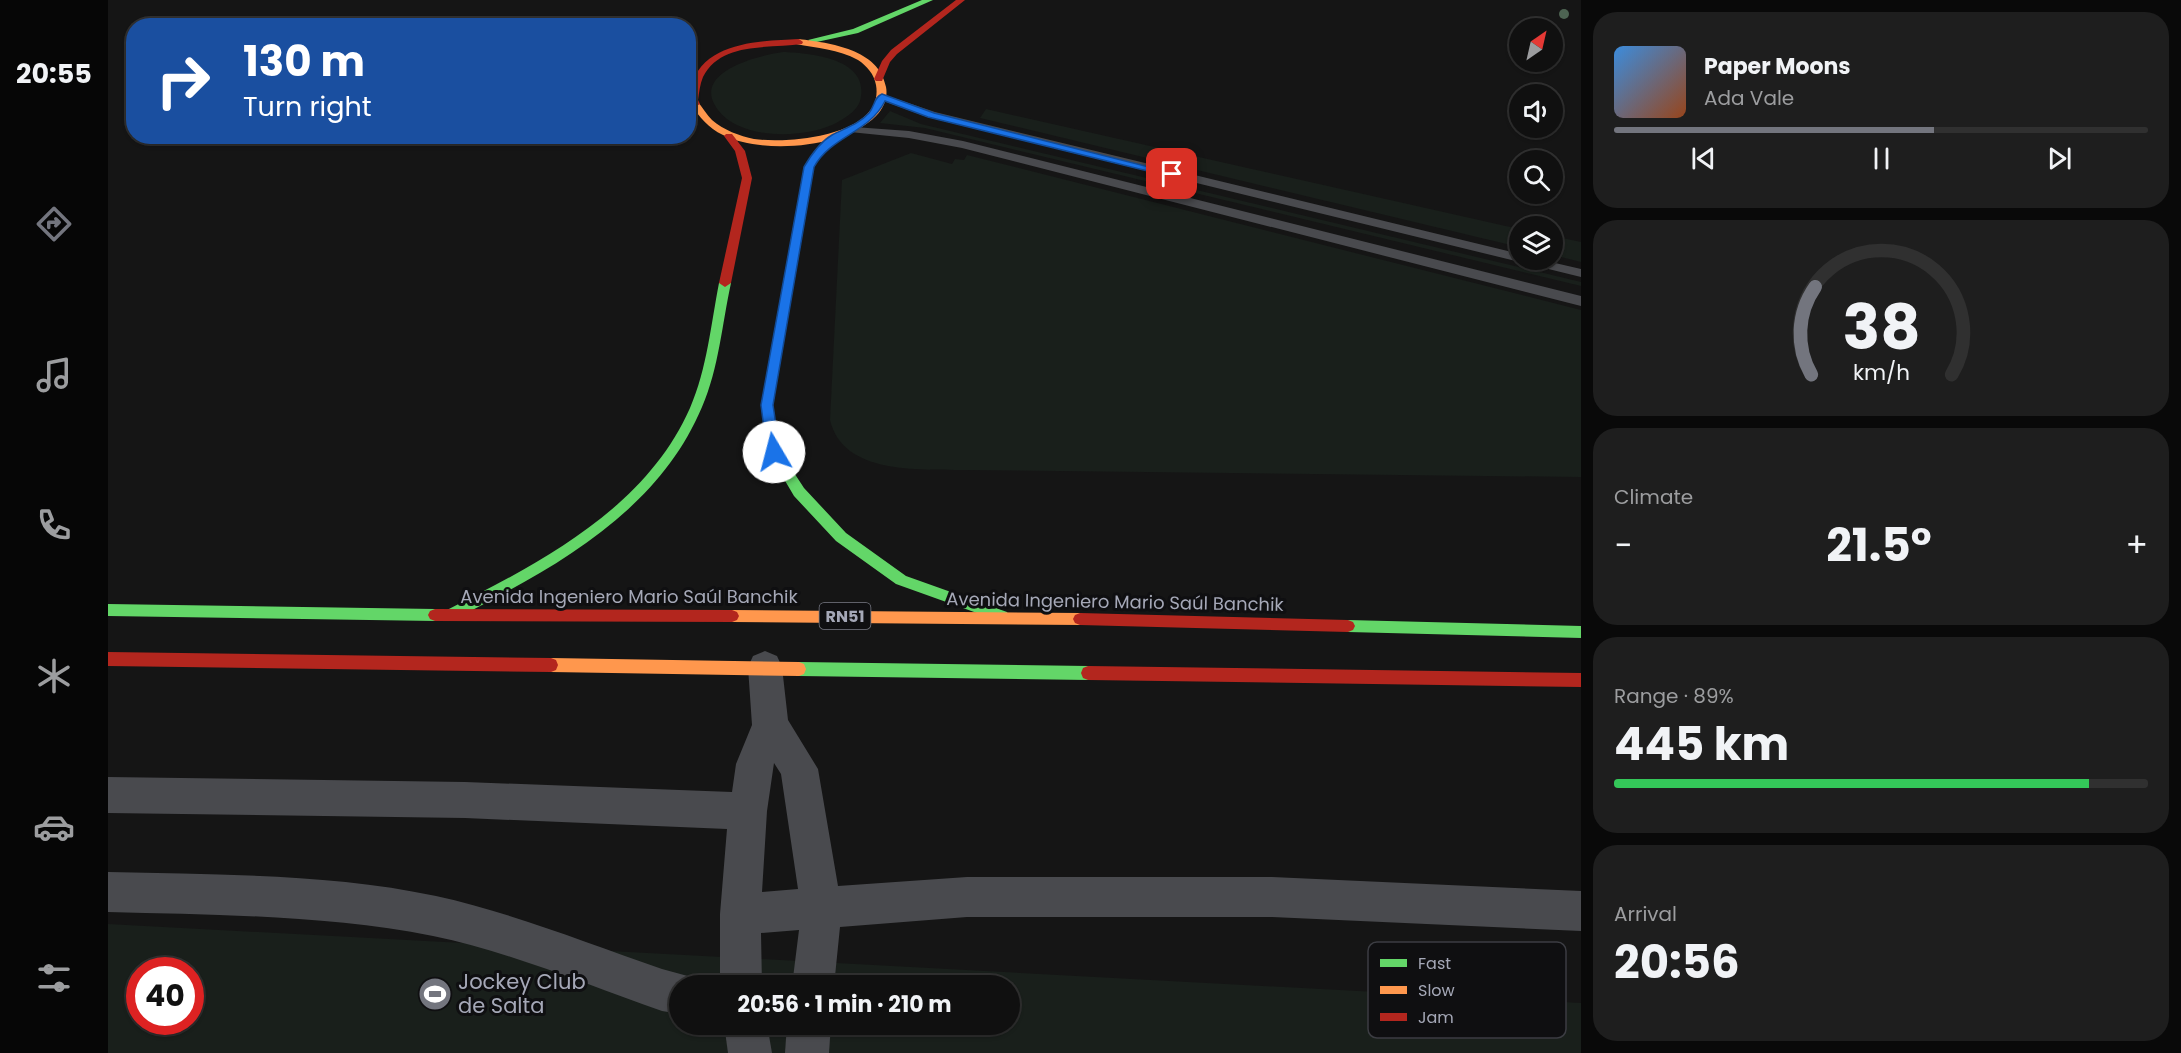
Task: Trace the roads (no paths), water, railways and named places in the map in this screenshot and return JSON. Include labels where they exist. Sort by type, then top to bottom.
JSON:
[{"type":"main road","points":[[696,84],[701,73],[718,59],[741,49],[769,43],[799,42],[855,32],[929,0]]},
{"type":"main road","points":[[879,79],[886,61],[894,52],[960,0]]},
{"type":"main road","points":[[696,108],[707,123],[729,136],[754,143],[809,144],[835,138],[854,130],[873,114],[882,96],[879,79],[868,65],[850,53],[826,45],[799,42]]},
{"type":"main road","points":[[450,615],[523,578],[584,538],[639,491],[679,444],[696,408],[706,371],[747,178],[740,151],[729,136]]},
{"type":"main road","points":[[835,138],[816,155],[809,167],[767,405],[774,452],[799,492],[850,543],[901,580],[1007,617]]},
{"type":"main road","name":"Avenida Ingeniero Mario Saúl Banchik","points":[[108,609],[450,615],[1007,617],[1581,632]]},
{"type":"main road","points":[[108,659],[1581,680]]},
{"type":"street","points":[[741,975],[740,914],[748,811],[755,764],[770,725],[765,667]]},
{"type":"street","points":[[770,725],[799,769],[821,910],[820,939],[815,975]]},
{"type":"street","points":[[108,795],[465,800],[748,811]]},
{"type":"street","points":[[108,892],[302,898],[433,916],[479,927],[669,991]]},
{"type":"street","points":[[740,914],[821,910],[967,897],[1272,897],[1581,911]]},
{"type":"street","points":[[747,1035],[750,1053]]},
{"type":"street","points":[[807,1053],[808,1035]]},
{"type":"lane","points":[[882,96],[931,115],[1509,255]]},
{"type":"lane","points":[[854,130],[890,131],[963,145],[1581,301]]},
{"type":"lane","points":[[1563,269],[1581,273]]},
{"type":"place","name":"Jockey Club de Salta","points":[[435,994]]}]
